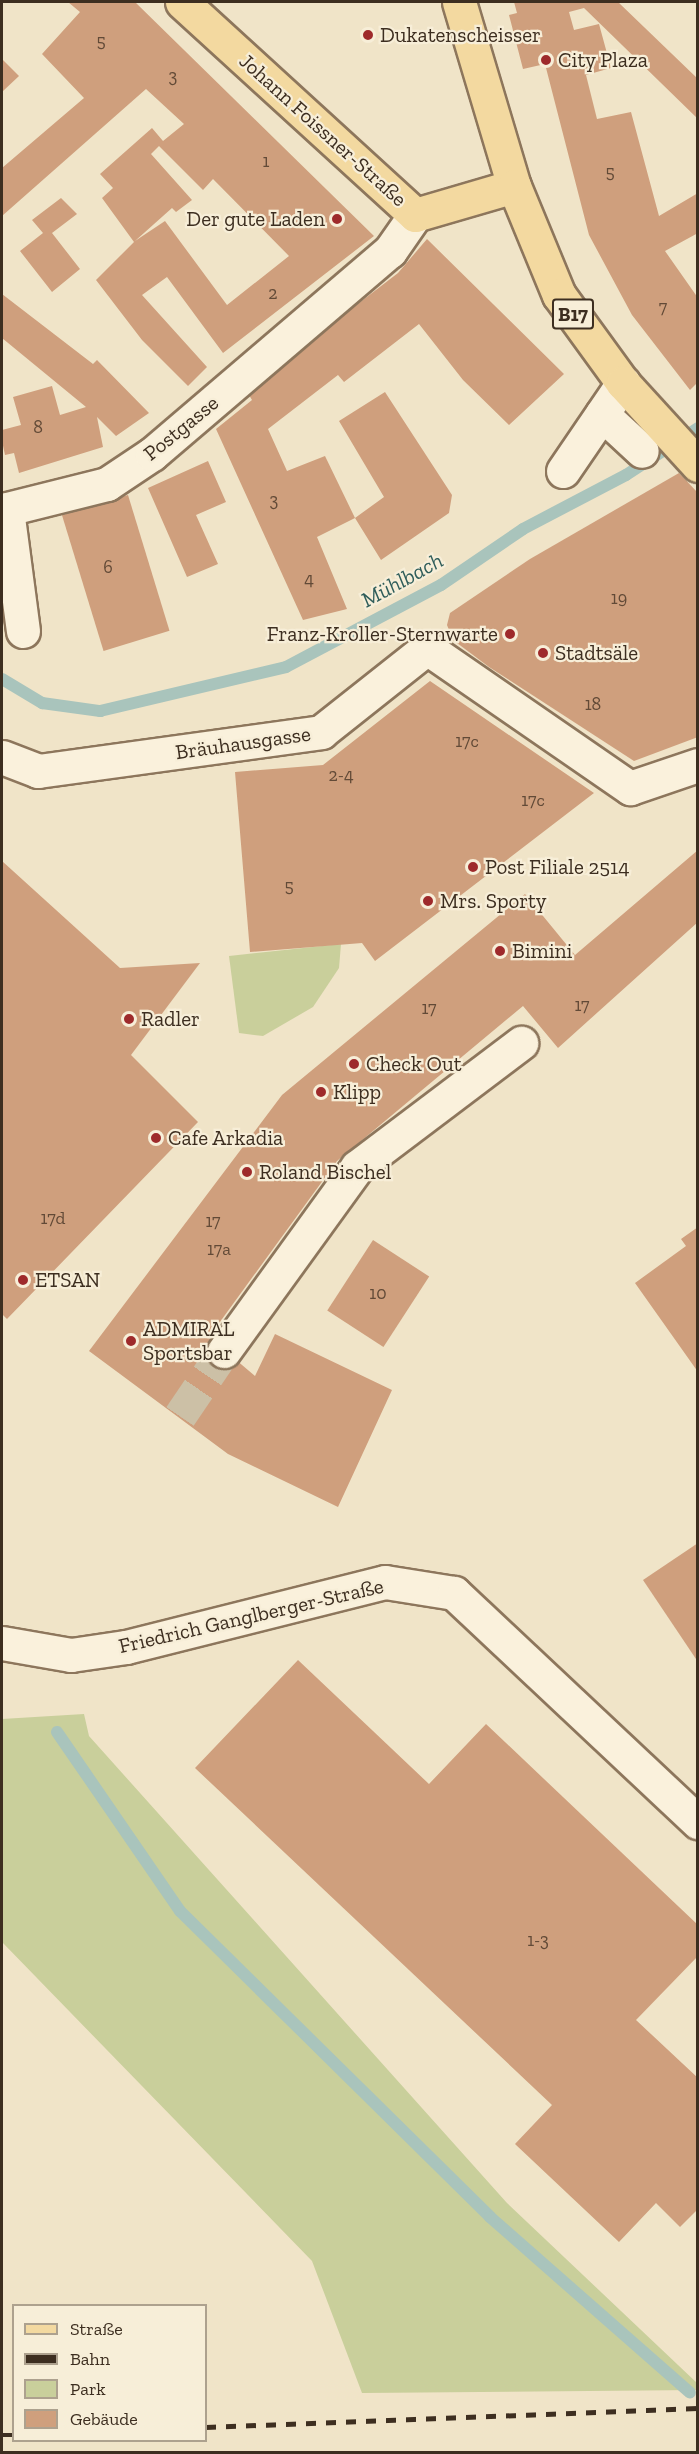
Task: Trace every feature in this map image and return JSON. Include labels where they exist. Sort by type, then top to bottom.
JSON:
[{"type":"main road","name":"Johann Foissner-Straße","points":[[182,2],[415,214],[514,186]]},
{"type":"main road","name":"B17","points":[[459,2],[514,186],[559,296],[623,383],[698,465]]},
{"type":"street","name":"Postgasse","points":[[23,631],[7,509],[107,484],[152,454],[390,251],[415,214]]},
{"type":"street","points":[[563,471],[623,383]]},
{"type":"street","points":[[602,414],[642,452]]},
{"type":"street","name":"Bräuhausgasse","points":[[2,758],[38,771],[321,732],[427,648],[630,788],[698,765]]},
{"type":"street","points":[[224,1351],[357,1167],[521,1043]]},
{"type":"street","name":"Friedrich Ganglberger-Straße","points":[[2,1643],[70,1655],[126,1647],[386,1582],[454,1593],[698,1822]]},
{"type":"green space","points":[[341,944],[339,968],[313,1007],[263,1036],[239,1033],[229,956]]},
{"type":"green space","points":[[84,1714],[89,1736],[507,2203],[697,2383],[697,2390],[362,2393],[312,2261],[2,1942],[2,1719]]},
{"type":"building","points":[[68,2],[135,2],[374,236],[223,353],[167,277],[142,295],[207,367],[188,386],[142,340],[96,280],[134,242],[102,198],[113,188],[100,174],[152,128],[163,141],[184,124],[146,89],[2,216],[2,168],[84,98],[42,54],[80,12]],"holes":[[[159,146],[203,190],[213,179],[289,256],[227,305],[165,221],[135,241],[172,208],[176,212],[192,200],[151,154]]]},
{"type":"building","points":[[514,2],[618,2],[698,79],[698,119],[584,8],[569,12],[574,30],[599,24],[611,68],[586,75],[597,119],[631,112],[659,216],[698,193],[698,233],[665,251],[698,298],[698,382],[690,390],[632,315],[589,235],[545,64],[523,69],[509,15],[517,13]]},
{"type":"building","points":[[2,59],[19,76],[2,92]]},
{"type":"building","points":[[61,198],[77,214],[52,233],[80,269],[52,292],[20,251],[43,233],[32,220]]},
{"type":"building","points":[[427,239],[564,374],[509,425],[463,380],[419,324],[344,382],[338,375],[268,429],[287,471],[325,456],[355,518],[317,537],[347,609],[303,620],[216,429],[252,400],[246,390],[398,273]]},
{"type":"building","points":[[2,294],[93,364],[97,360],[149,413],[116,436],[97,417],[103,447],[19,473],[14,453],[5,455],[2,441],[2,430],[21,425],[13,397],[52,386],[60,415],[86,407],[2,338]]},
{"type":"building","points":[[385,392],[452,495],[449,513],[381,560],[355,518],[384,497],[339,421]]},
{"type":"building","points":[[208,461],[226,502],[196,515],[218,564],[187,577],[148,488]]},
{"type":"building","points":[[679,473],[698,493],[698,737],[634,761],[489,667],[453,640],[447,625],[450,613],[530,559]]},
{"type":"building","points":[[128,495],[170,631],[104,651],[62,515]]},
{"type":"building","points":[[430,681],[594,793],[375,961],[362,943],[250,952],[235,772],[323,765]]},
{"type":"building","points":[[698,850],[698,922],[558,1048],[523,1006],[337,1161],[209,1337],[255,1376],[275,1334],[392,1390],[338,1507],[228,1454],[89,1351],[282,1095],[525,894],[575,955]]},
{"type":"building","points":[[2,861],[120,968],[200,963],[131,1055],[198,1122],[7,1319],[2,1314]]},
{"type":"building","points":[[698,1227],[698,1372],[635,1283],[686,1246],[681,1239]]},
{"type":"building","points":[[373,1240],[429,1276],[383,1347],[327,1310]]},
{"type":"building","points":[[698,1543],[698,1662],[643,1580]]},
{"type":"building","points":[[298,1660],[429,1784],[486,1724],[698,1925],[698,1956],[636,2020],[698,2078],[698,2209],[680,2227],[656,2203],[619,2242],[515,2144],[552,2105],[195,1768]]},
{"type":"waterway","name":"Mühlbach","points":[[2,679],[42,703],[100,711],[286,667],[441,585],[523,529],[626,475],[698,428]]},
{"type":"waterway","points":[[57,1732],[180,1911],[490,2217],[690,2393]]},
{"type":"tunnel","points":[[180,1416],[224,1351]]},
{"type":"railway","points":[[207,2427],[698,2408]]},
{"type":"railway","points":[[2,2435],[12,2435]]},
{"type":"place","name":"Dukatenscheisser","points":[[368,35]]},
{"type":"place","name":"City Plaza","points":[[546,60]]},
{"type":"place","name":"Der gute Laden","points":[[337,219]]},
{"type":"place","name":"Franz-Kroller-Sternwarte","points":[[510,634]]},
{"type":"place","name":"Stadtsäle","points":[[543,653]]},
{"type":"place","name":"Post Filiale 2514","points":[[473,867]]},
{"type":"place","name":"Mrs. Sporty","points":[[428,901]]},
{"type":"place","name":"Bimini","points":[[500,951]]},
{"type":"place","name":"Radler","points":[[129,1019]]},
{"type":"place","name":"Check Out","points":[[354,1064]]},
{"type":"place","name":"Klipp","points":[[321,1092]]},
{"type":"place","name":"Cafe Arkadia","points":[[156,1138]]},
{"type":"place","name":"Roland Bischel","points":[[247,1172]]},
{"type":"place","name":"ETSAN","points":[[23,1280]]},
{"type":"place","name":"ADMIRAL Sportsbar","points":[[131,1341]]}]
